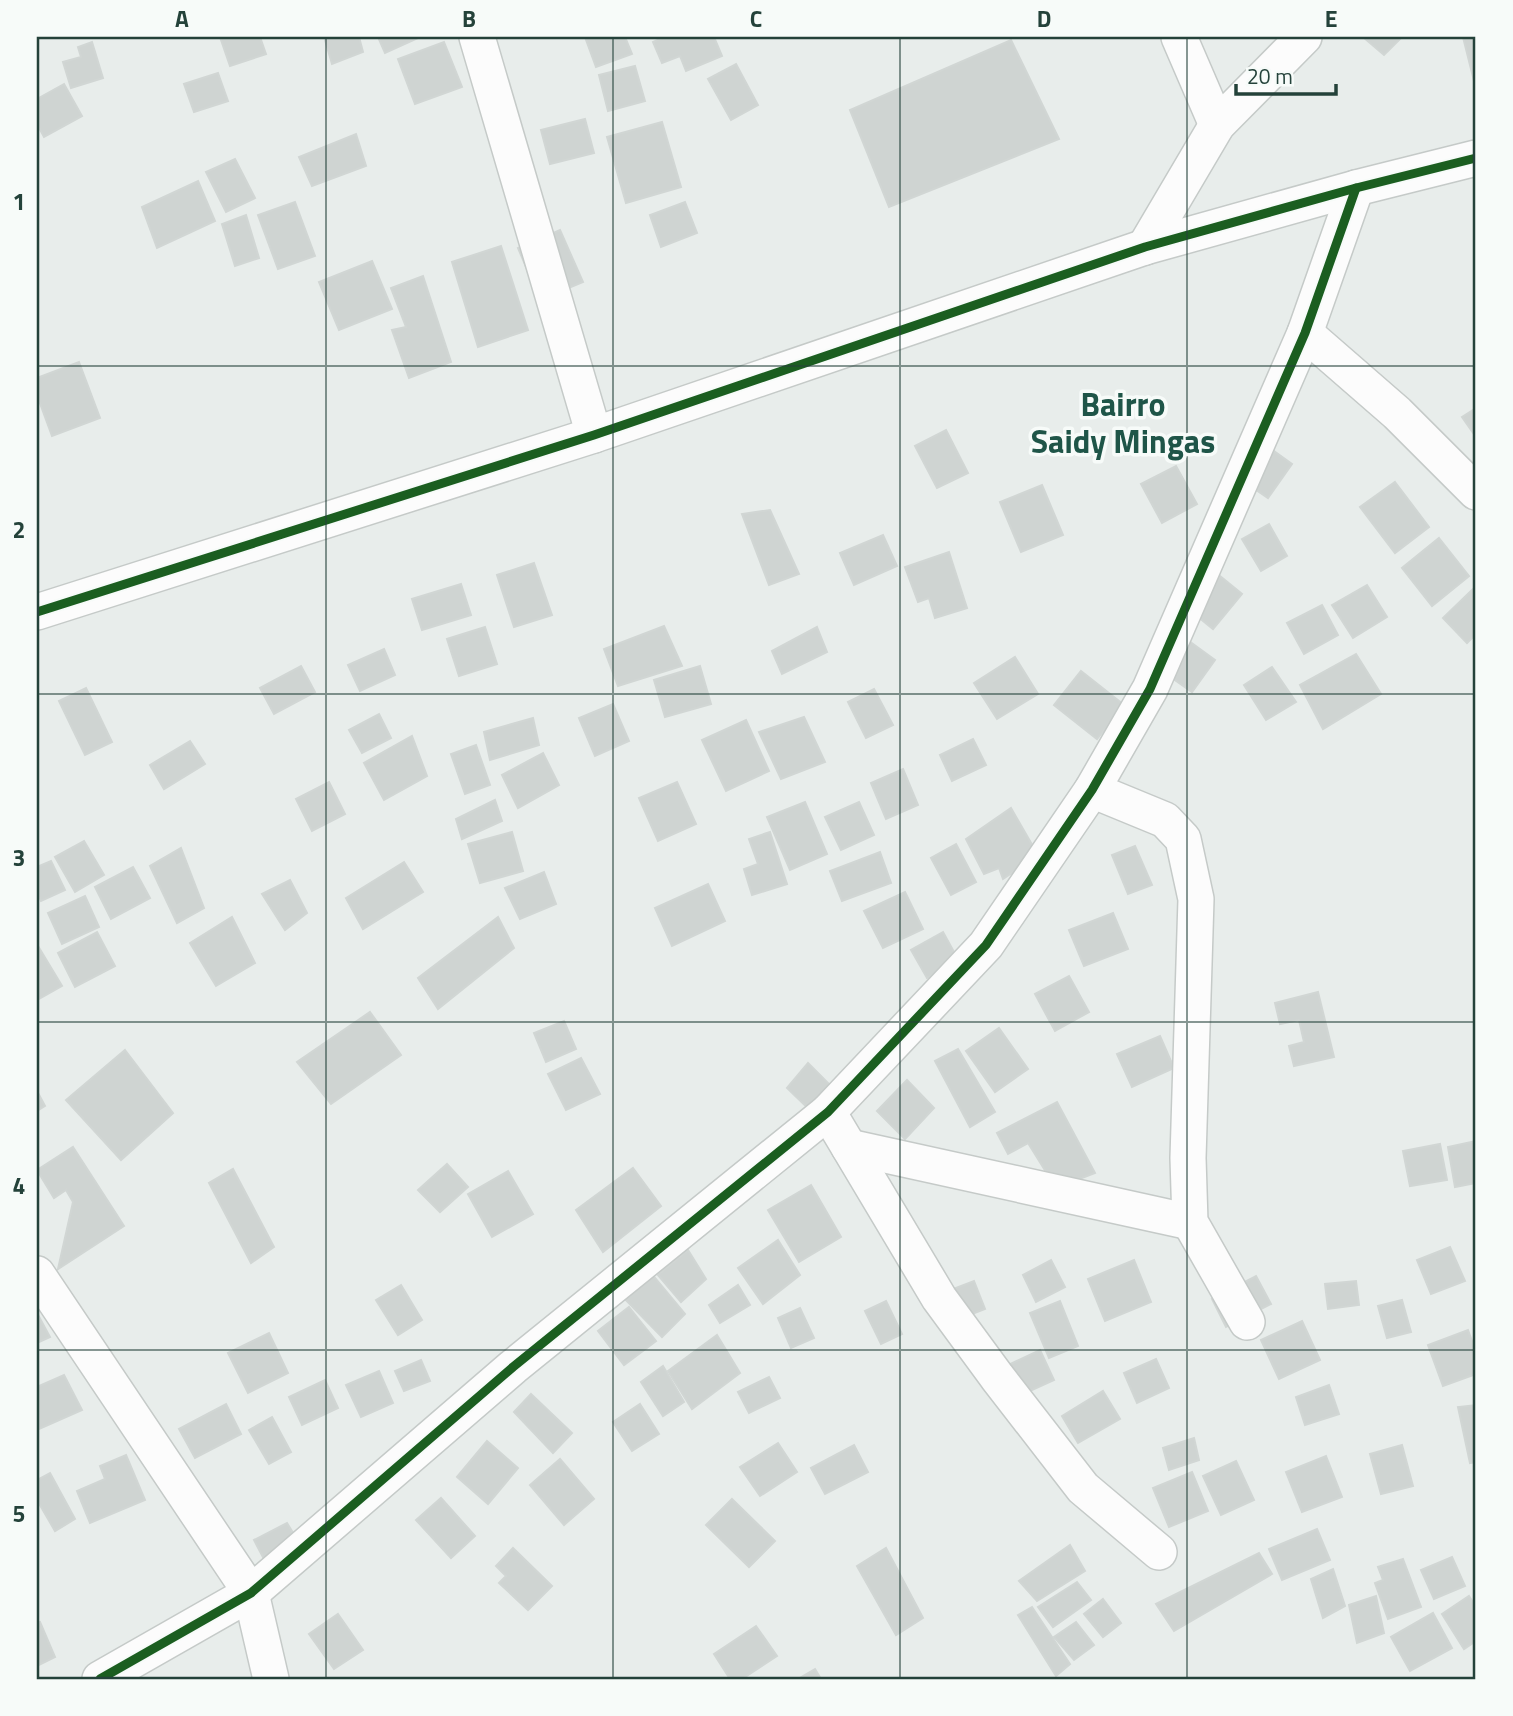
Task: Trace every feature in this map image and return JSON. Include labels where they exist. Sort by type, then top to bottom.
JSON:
[{"type":"street","points":[[477,37],[594,435]]},
{"type":"street","points":[[1179,37],[1217,125]]},
{"type":"street","points":[[1145,247],[1217,125],[1304,37]]},
{"type":"street","points":[[37,612],[594,435],[1145,247],[1356,188],[1476,158]]},
{"type":"street","points":[[100,1679],[251,1593],[513,1367],[828,1112],[986,945],[1092,790],[1150,688],[1305,333],[1356,188]]},
{"type":"street","points":[[1305,333],[1396,413],[1476,492]]},
{"type":"street","points":[[1092,790],[1165,820],[1183,839],[1196,899],[1188,1158],[1190,1222],[1247,1322]]},
{"type":"street","points":[[828,1112],[939,1298],[997,1377],[1083,1488],[1159,1552]]},
{"type":"street","points":[[849,1147],[1190,1222]]},
{"type":"street","points":[[37,1274],[251,1593],[271,1679]]},
{"type":"building","points":[[220,37],[260,37],[266,54],[230,66]]},
{"type":"building","points":[[332,37],[359,37],[363,52],[332,64],[325,40]]},
{"type":"building","points":[[378,37],[420,37],[385,53]]},
{"type":"building","points":[[585,37],[625,37],[632,54],[596,67]]},
{"type":"building","points":[[664,37],[714,37],[722,56],[686,71],[680,56],[662,63],[653,42]]},
{"type":"building","points":[[1363,37],[1402,37],[1384,55]]},
{"type":"building","points":[[1463,37],[1476,37],[1476,89]]},
{"type":"building","points":[[1011,40],[1059,139],[889,207],[850,110]]},
{"type":"building","points":[[92,42],[103,78],[71,88],[63,62],[81,57],[78,47]]},
{"type":"building","points":[[444,42],[462,87],[415,104],[398,59]]},
{"type":"building","points":[[736,64],[758,105],[731,120],[708,79]]},
{"type":"building","points":[[635,66],[645,101],[608,111],[599,75]]},
{"type":"building","points":[[218,73],[228,101],[194,112],[184,84]]},
{"type":"building","points":[[64,84],[82,116],[44,137],[37,124],[37,99]]},
{"type":"building","points":[[585,119],[594,153],[550,164],[541,130]]},
{"type":"building","points":[[662,122],[681,187],[626,203],[607,137]]},
{"type":"building","points":[[356,134],[366,166],[312,186],[299,157]]},
{"type":"building","points":[[235,159],[255,198],[226,212],[206,172]]},
{"type":"building","points":[[198,181],[215,221],[157,248],[142,207]]},
{"type":"building","points":[[295,202],[315,256],[278,269],[258,215]]},
{"type":"building","points":[[685,202],[697,233],[661,247],[650,215]]},
{"type":"building","points":[[246,215],[259,258],[235,266],[222,224]]},
{"type":"building","points":[[560,230],[583,282],[540,300],[518,248]]},
{"type":"building","points":[[501,246],[528,330],[478,347],[452,262]]},
{"type":"building","points":[[372,261],[392,309],[339,330],[319,282]]},
{"type":"building","points":[[423,276],[451,362],[409,378],[392,330],[406,327],[391,288]]},
{"type":"building","points":[[79,362],[100,418],[52,436],[37,395],[37,378]]},
{"type":"building","points":[[1476,408],[1476,437],[1462,417]]},
{"type":"building","points":[[946,430],[968,473],[937,488],[915,446]]},
{"type":"building","points":[[1274,451],[1292,464],[1268,498],[1249,485]]},
{"type":"building","points":[[1176,466],[1197,504],[1162,523],[1141,484]]},
{"type":"building","points":[[1395,482],[1429,527],[1395,553],[1360,507]]},
{"type":"building","points":[[1042,485],[1063,535],[1021,552],[1000,502]]},
{"type":"building","points":[[770,510],[799,574],[769,585],[742,514]]},
{"type":"building","points":[[1269,524],[1287,556],[1261,571],[1242,539]]},
{"type":"building","points":[[883,535],[897,566],[854,585],[840,553]]},
{"type":"building","points":[[1439,538],[1469,576],[1432,606],[1402,568]]},
{"type":"building","points":[[949,552],[967,608],[935,618],[929,598],[918,602],[905,567]]},
{"type":"building","points":[[534,563],[552,615],[514,627],[497,575]]},
{"type":"building","points":[[1220,576],[1242,594],[1213,629],[1191,611]]},
{"type":"building","points":[[461,584],[471,615],[422,630],[412,599]]},
{"type":"building","points":[[1367,585],[1387,617],[1353,638],[1332,605]]},
{"type":"building","points":[[1476,586],[1476,634],[1467,643],[1443,618]]},
{"type":"building","points":[[1322,605],[1338,635],[1304,654],[1287,623]]},
{"type":"building","points":[[664,626],[682,666],[618,686],[604,649]]},
{"type":"building","points":[[485,627],[497,664],[459,676],[447,639]]},
{"type":"building","points":[[817,627],[827,652],[782,674],[772,651]]},
{"type":"building","points":[[1189,641],[1215,660],[1192,692],[1165,673]]},
{"type":"building","points":[[384,649],[395,675],[360,691],[348,665]]},
{"type":"building","points":[[1356,654],[1381,694],[1323,729],[1300,685]]},
{"type":"building","points":[[1015,657],[1038,694],[997,719],[974,683]]},
{"type":"building","points":[[301,666],[315,692],[274,714],[260,688]]},
{"type":"building","points":[[700,666],[711,704],[665,717],[654,680]]},
{"type":"building","points":[[1272,667],[1296,702],[1266,720],[1244,685]]},
{"type":"building","points":[[1081,671],[1124,705],[1097,739],[1054,705]]},
{"type":"building","points":[[86,688],[112,742],[85,755],[59,701]]},
{"type":"building","points":[[874,689],[893,725],[866,738],[848,702]]},
{"type":"building","points":[[613,704],[629,741],[595,756],[579,718]]},
{"type":"building","points":[[379,714],[391,738],[362,753],[349,730]]},
{"type":"building","points":[[804,717],[825,762],[781,779],[759,732]]},
{"type":"building","points":[[533,718],[539,745],[490,760],[484,732]]},
{"type":"building","points":[[746,720],[769,771],[726,791],[702,740]]},
{"type":"building","points":[[412,736],[427,776],[384,800],[364,763]]},
{"type":"building","points":[[973,739],[986,765],[952,781],[940,755]]},
{"type":"building","points":[[190,741],[205,764],[164,789],[150,765]]},
{"type":"building","points":[[476,745],[490,785],[465,794],[451,754]]},
{"type":"building","points":[[543,753],[559,785],[518,808],[502,775]]},
{"type":"building","points":[[903,769],[918,805],[886,819],[871,783]]},
{"type":"building","points":[[329,782],[345,814],[312,831],[296,799]]},
{"type":"building","points":[[677,782],[696,824],[658,841],[639,798]]},
{"type":"building","points":[[495,800],[502,821],[462,839],[456,819]]},
{"type":"building","points":[[805,802],[827,854],[790,870],[767,817]]},
{"type":"building","points":[[859,802],[874,835],[841,850],[825,817]]},
{"type":"building","points":[[1011,808],[1038,855],[1003,879],[999,868],[984,874],[966,839]]},
{"type":"building","points":[[512,832],[523,871],[480,883],[468,844]]},
{"type":"building","points":[[770,832],[787,884],[752,895],[744,869],[758,864],[749,839]]},
{"type":"building","points":[[84,841],[104,875],[75,892],[55,857]]},
{"type":"building","points":[[956,844],[976,882],[951,895],[931,858]]},
{"type":"building","points":[[1135,846],[1152,885],[1128,894],[1112,855]]},
{"type":"building","points":[[181,848],[204,908],[177,923],[150,866]]},
{"type":"building","points":[[880,852],[891,883],[842,901],[830,871]]},
{"type":"building","points":[[51,861],[65,890],[41,901],[37,892],[37,867]]},
{"type":"building","points":[[404,862],[423,892],[363,929],[346,898]]},
{"type":"building","points":[[133,867],[150,898],[111,919],[95,887]]},
{"type":"building","points":[[544,872],[556,904],[520,919],[505,888]]},
{"type":"building","points":[[290,880],[307,913],[285,930],[262,894]]},
{"type":"building","points":[[708,884],[725,921],[672,946],[655,908]]},
{"type":"building","points":[[905,892],[923,929],[883,948],[864,911]]},
{"type":"building","points":[[85,896],[99,927],[62,944],[48,913]]},
{"type":"building","points":[[1113,913],[1128,949],[1084,966],[1069,930]]},
{"type":"building","points":[[232,917],[255,963],[216,986],[190,943]]},
{"type":"building","points":[[498,917],[514,948],[438,1009],[418,978]]},
{"type":"building","points":[[97,932],[115,966],[75,987],[58,953]]},
{"type":"building","points":[[943,932],[959,961],[927,978],[911,950]]},
{"type":"building","points":[[37,947],[62,986],[37,1000]]},
{"type":"building","points":[[1069,976],[1089,1012],[1055,1031],[1035,994]]},
{"type":"building","points":[[1318,992],[1334,1057],[1294,1066],[1289,1046],[1304,1042],[1299,1020],[1280,1024],[1275,1003]]},
{"type":"building","points":[[370,1012],[401,1055],[331,1104],[297,1062]]},
{"type":"building","points":[[564,1021],[576,1049],[546,1062],[534,1033]]},
{"type":"building","points":[[999,1028],[1028,1069],[995,1092],[966,1051]]},
{"type":"building","points":[[1160,1036],[1174,1068],[1132,1087],[1117,1054]]},
{"type":"building","points":[[958,1049],[995,1112],[970,1127],[935,1061]]},
{"type":"building","points":[[125,1050],[173,1113],[121,1160],[66,1100]]},
{"type":"building","points":[[581,1058],[600,1094],[566,1110],[548,1074]]},
{"type":"building","points":[[808,1063],[835,1090],[814,1114],[787,1088]]},
{"type":"building","points":[[907,1080],[934,1108],[905,1139],[877,1111]]},
{"type":"building","points":[[37,1091],[45,1106],[37,1111]]},
{"type":"building","points":[[1057,1102],[1095,1173],[1056,1188],[1028,1143],[1008,1154],[997,1133]]},
{"type":"building","points":[[1476,1141],[1476,1183],[1455,1187],[1448,1147]]},
{"type":"building","points":[[1440,1144],[1447,1180],[1410,1186],[1403,1151]]},
{"type":"building","points":[[73,1147],[124,1226],[58,1269],[73,1202],[66,1190],[54,1198],[37,1170]]},
{"type":"building","points":[[447,1164],[468,1187],[440,1212],[418,1190]]},
{"type":"building","points":[[633,1168],[661,1206],[603,1252],[576,1210]]},
{"type":"building","points":[[233,1169],[274,1247],[251,1263],[209,1183]]},
{"type":"building","points":[[508,1171],[533,1214],[492,1237],[468,1194]]},
{"type":"building","points":[[811,1185],[841,1237],[799,1262],[768,1210]]},
{"type":"building","points":[[778,1240],[800,1275],[763,1304],[738,1268]]},
{"type":"building","points":[[1450,1247],[1465,1281],[1431,1294],[1417,1260]]},
{"type":"building","points":[[688,1250],[706,1279],[681,1302],[658,1275]]},
{"type":"building","points":[[1051,1260],[1065,1287],[1036,1302],[1023,1275]]},
{"type":"building","points":[[1134,1260],[1151,1302],[1105,1321],[1088,1279]]},
{"type":"building","points":[[650,1272],[685,1314],[662,1337],[622,1296]]},
{"type":"building","points":[[1256,1276],[1271,1304],[1226,1327],[1212,1299]]},
{"type":"building","points":[[974,1281],[985,1309],[939,1327],[927,1299]]},
{"type":"building","points":[[1356,1281],[1359,1305],[1328,1309],[1325,1284]]},
{"type":"building","points":[[401,1285],[422,1320],[398,1335],[376,1300]]},
{"type":"building","points":[[738,1285],[750,1305],[720,1323],[709,1305]]},
{"type":"building","points":[[1402,1300],[1411,1332],[1387,1338],[1378,1306]]},
{"type":"building","points":[[886,1301],[902,1334],[881,1344],[865,1311]]},
{"type":"building","points":[[1060,1301],[1078,1346],[1049,1358],[1030,1313]]},
{"type":"building","points":[[629,1307],[656,1341],[624,1365],[598,1331]]},
{"type":"building","points":[[800,1308],[814,1338],[791,1348],[778,1318]]},
{"type":"building","points":[[37,1313],[50,1337],[37,1343]]},
{"type":"building","points":[[1302,1321],[1320,1360],[1279,1379],[1261,1340]]},
{"type":"building","points":[[1468,1330],[1476,1352],[1476,1374],[1443,1386],[1428,1345]]},
{"type":"building","points":[[269,1333],[288,1373],[248,1393],[228,1353]]},
{"type":"building","points":[[717,1335],[740,1373],[692,1409],[668,1371]]},
{"type":"building","points":[[1040,1350],[1054,1380],[1019,1396],[1006,1366]]},
{"type":"building","points":[[1156,1359],[1169,1388],[1137,1403],[1124,1373]]},
{"type":"building","points":[[421,1360],[430,1381],[404,1391],[395,1371]]},
{"type":"building","points":[[663,1366],[684,1402],[663,1416],[641,1382]]},
{"type":"building","points":[[379,1371],[393,1403],[361,1417],[346,1385]]},
{"type":"building","points":[[64,1375],[82,1410],[39,1429],[37,1387]]},
{"type":"building","points":[[769,1377],[780,1398],[749,1413],[738,1392]]},
{"type":"building","points":[[325,1380],[338,1408],[302,1425],[289,1397]]},
{"type":"building","points":[[1329,1385],[1339,1414],[1305,1425],[1296,1397]]},
{"type":"building","points":[[1103,1391],[1120,1419],[1078,1443],[1062,1416]]},
{"type":"building","points":[[531,1394],[572,1433],[553,1453],[514,1412]]},
{"type":"building","points":[[226,1404],[241,1434],[195,1458],[179,1429]]},
{"type":"building","points":[[640,1404],[659,1434],[632,1451],[613,1422]]},
{"type":"building","points":[[1476,1405],[1476,1462],[1470,1463],[1458,1407]]},
{"type":"building","points":[[272,1417],[291,1452],[269,1464],[249,1430]]},
{"type":"building","points":[[1194,1438],[1199,1460],[1169,1470],[1163,1448]]},
{"type":"building","points":[[487,1441],[518,1468],[488,1504],[457,1477]]},
{"type":"building","points":[[778,1443],[797,1472],[760,1496],[740,1467]]},
{"type":"building","points":[[854,1445],[868,1472],[825,1494],[811,1468]]},
{"type":"building","points":[[1402,1445],[1413,1486],[1381,1494],[1370,1454]]},
{"type":"building","points":[[126,1455],[145,1500],[90,1523],[77,1491],[105,1479],[100,1466]]},
{"type":"building","points":[[1326,1456],[1342,1497],[1302,1512],[1286,1472]]},
{"type":"building","points":[[560,1459],[594,1499],[564,1525],[530,1485]]},
{"type":"building","points":[[1236,1461],[1254,1500],[1221,1515],[1203,1476]]},
{"type":"building","points":[[1192,1472],[1208,1511],[1169,1527],[1153,1488]]},
{"type":"building","points":[[50,1473],[75,1519],[55,1531],[37,1500],[37,1480]]},
{"type":"building","points":[[441,1498],[475,1536],[451,1558],[416,1520]]},
{"type":"building","points":[[732,1499],[775,1541],[749,1567],[706,1525]]},
{"type":"building","points":[[287,1523],[311,1562],[276,1582],[254,1540]]},
{"type":"building","points":[[1317,1529],[1330,1560],[1282,1580],[1269,1549]]},
{"type":"building","points":[[1070,1545],[1085,1571],[1037,1601],[1019,1581]]},
{"type":"building","points":[[513,1548],[552,1586],[528,1610],[499,1583],[506,1576],[496,1566]]},
{"type":"building","points":[[886,1548],[923,1618],[896,1635],[857,1566]]},
{"type":"building","points":[[1259,1553],[1272,1574],[1174,1631],[1156,1604]]},
{"type":"building","points":[[1452,1557],[1465,1586],[1434,1599],[1421,1570]]},
{"type":"building","points":[[1403,1559],[1421,1607],[1388,1619],[1375,1583],[1383,1580],[1378,1567]]},
{"type":"building","points":[[1333,1569],[1345,1606],[1323,1618],[1311,1579]]},
{"type":"building","points":[[1077,1582],[1091,1600],[1053,1627],[1038,1607]]},
{"type":"building","points":[[1376,1596],[1384,1633],[1357,1643],[1349,1605]]},
{"type":"building","points":[[1469,1596],[1476,1607],[1476,1641],[1464,1649],[1442,1614]]},
{"type":"building","points":[[1103,1599],[1121,1623],[1103,1637],[1084,1614]]},
{"type":"building","points":[[1032,1607],[1070,1664],[1056,1676],[1018,1615]]},
{"type":"building","points":[[1433,1613],[1452,1648],[1410,1671],[1391,1637]]},
{"type":"building","points":[[338,1614],[363,1650],[334,1669],[309,1634]]},
{"type":"building","points":[[40,1622],[55,1657],[37,1666],[37,1623]]},
{"type":"building","points":[[1076,1622],[1094,1645],[1074,1660],[1054,1637]]},
{"type":"building","points":[[756,1626],[777,1656],[742,1679],[730,1679],[714,1654]]},
{"type":"building","points":[[815,1669],[821,1679],[798,1679]]},
{"type":"cycle path","points":[[37,612],[594,435],[1145,247],[1356,188],[1476,158]]},
{"type":"cycle path","points":[[100,1679],[251,1593],[513,1367],[828,1112],[986,945],[1092,790],[1150,689],[1305,333],[1356,188]]},
{"type":"district","name":"Bairro Saidy Mingas","points":[[1123,424]]}]
